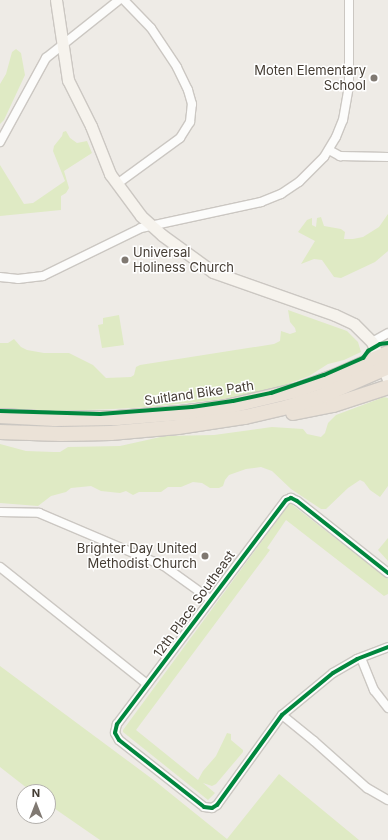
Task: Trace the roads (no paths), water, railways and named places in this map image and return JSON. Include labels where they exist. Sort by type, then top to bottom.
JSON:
[{"type":"highway","points":[[0,416],[71,419],[117,418],[175,414],[226,407],[298,390],[336,376],[385,365]]},
{"type":"highway","points":[[245,417],[288,408],[317,398],[385,365]]},
{"type":"highway","points":[[0,432],[61,434],[122,432],[178,427],[245,417],[312,410],[388,387]]},
{"type":"street","points":[[56,0],[68,80],[91,126],[110,174],[141,216],[151,226],[213,272],[341,318],[359,328],[372,342],[385,365]]},
{"type":"street","points":[[0,142],[39,66],[47,56],[119,0]]},
{"type":"street","points":[[117,184],[180,138],[190,122],[192,104],[188,90],[177,67],[151,28],[124,0]]},
{"type":"street","points":[[0,277],[18,280],[43,276],[141,228],[253,205],[273,198],[305,178],[320,163],[329,150],[339,130],[347,102],[349,76],[349,0]]},
{"type":"street","points":[[329,150],[336,155],[344,156],[388,156]]},
{"type":"street","points":[[372,342],[388,333]]},
{"type":"street","name":"12th Place Southeast","points":[[282,715],[217,805],[210,808],[204,808],[119,740],[115,733],[117,724],[283,501],[291,498],[296,501],[388,573]]},
{"type":"street","points":[[0,512],[39,513],[166,567],[210,599]]},
{"type":"street","points":[[0,567],[147,684]]},
{"type":"street","points":[[388,647],[345,666],[320,682],[282,715],[367,788],[388,800]]},
{"type":"street","points":[[361,658],[374,690],[388,708]]},
{"type":"place","name":"Moten Elementary School","points":[[374,78]]},
{"type":"place","name":"Universal Holiness Church","points":[[125,260]]},
{"type":"place","name":"Brighter Day United Methodist Church","points":[[205,556]]}]
